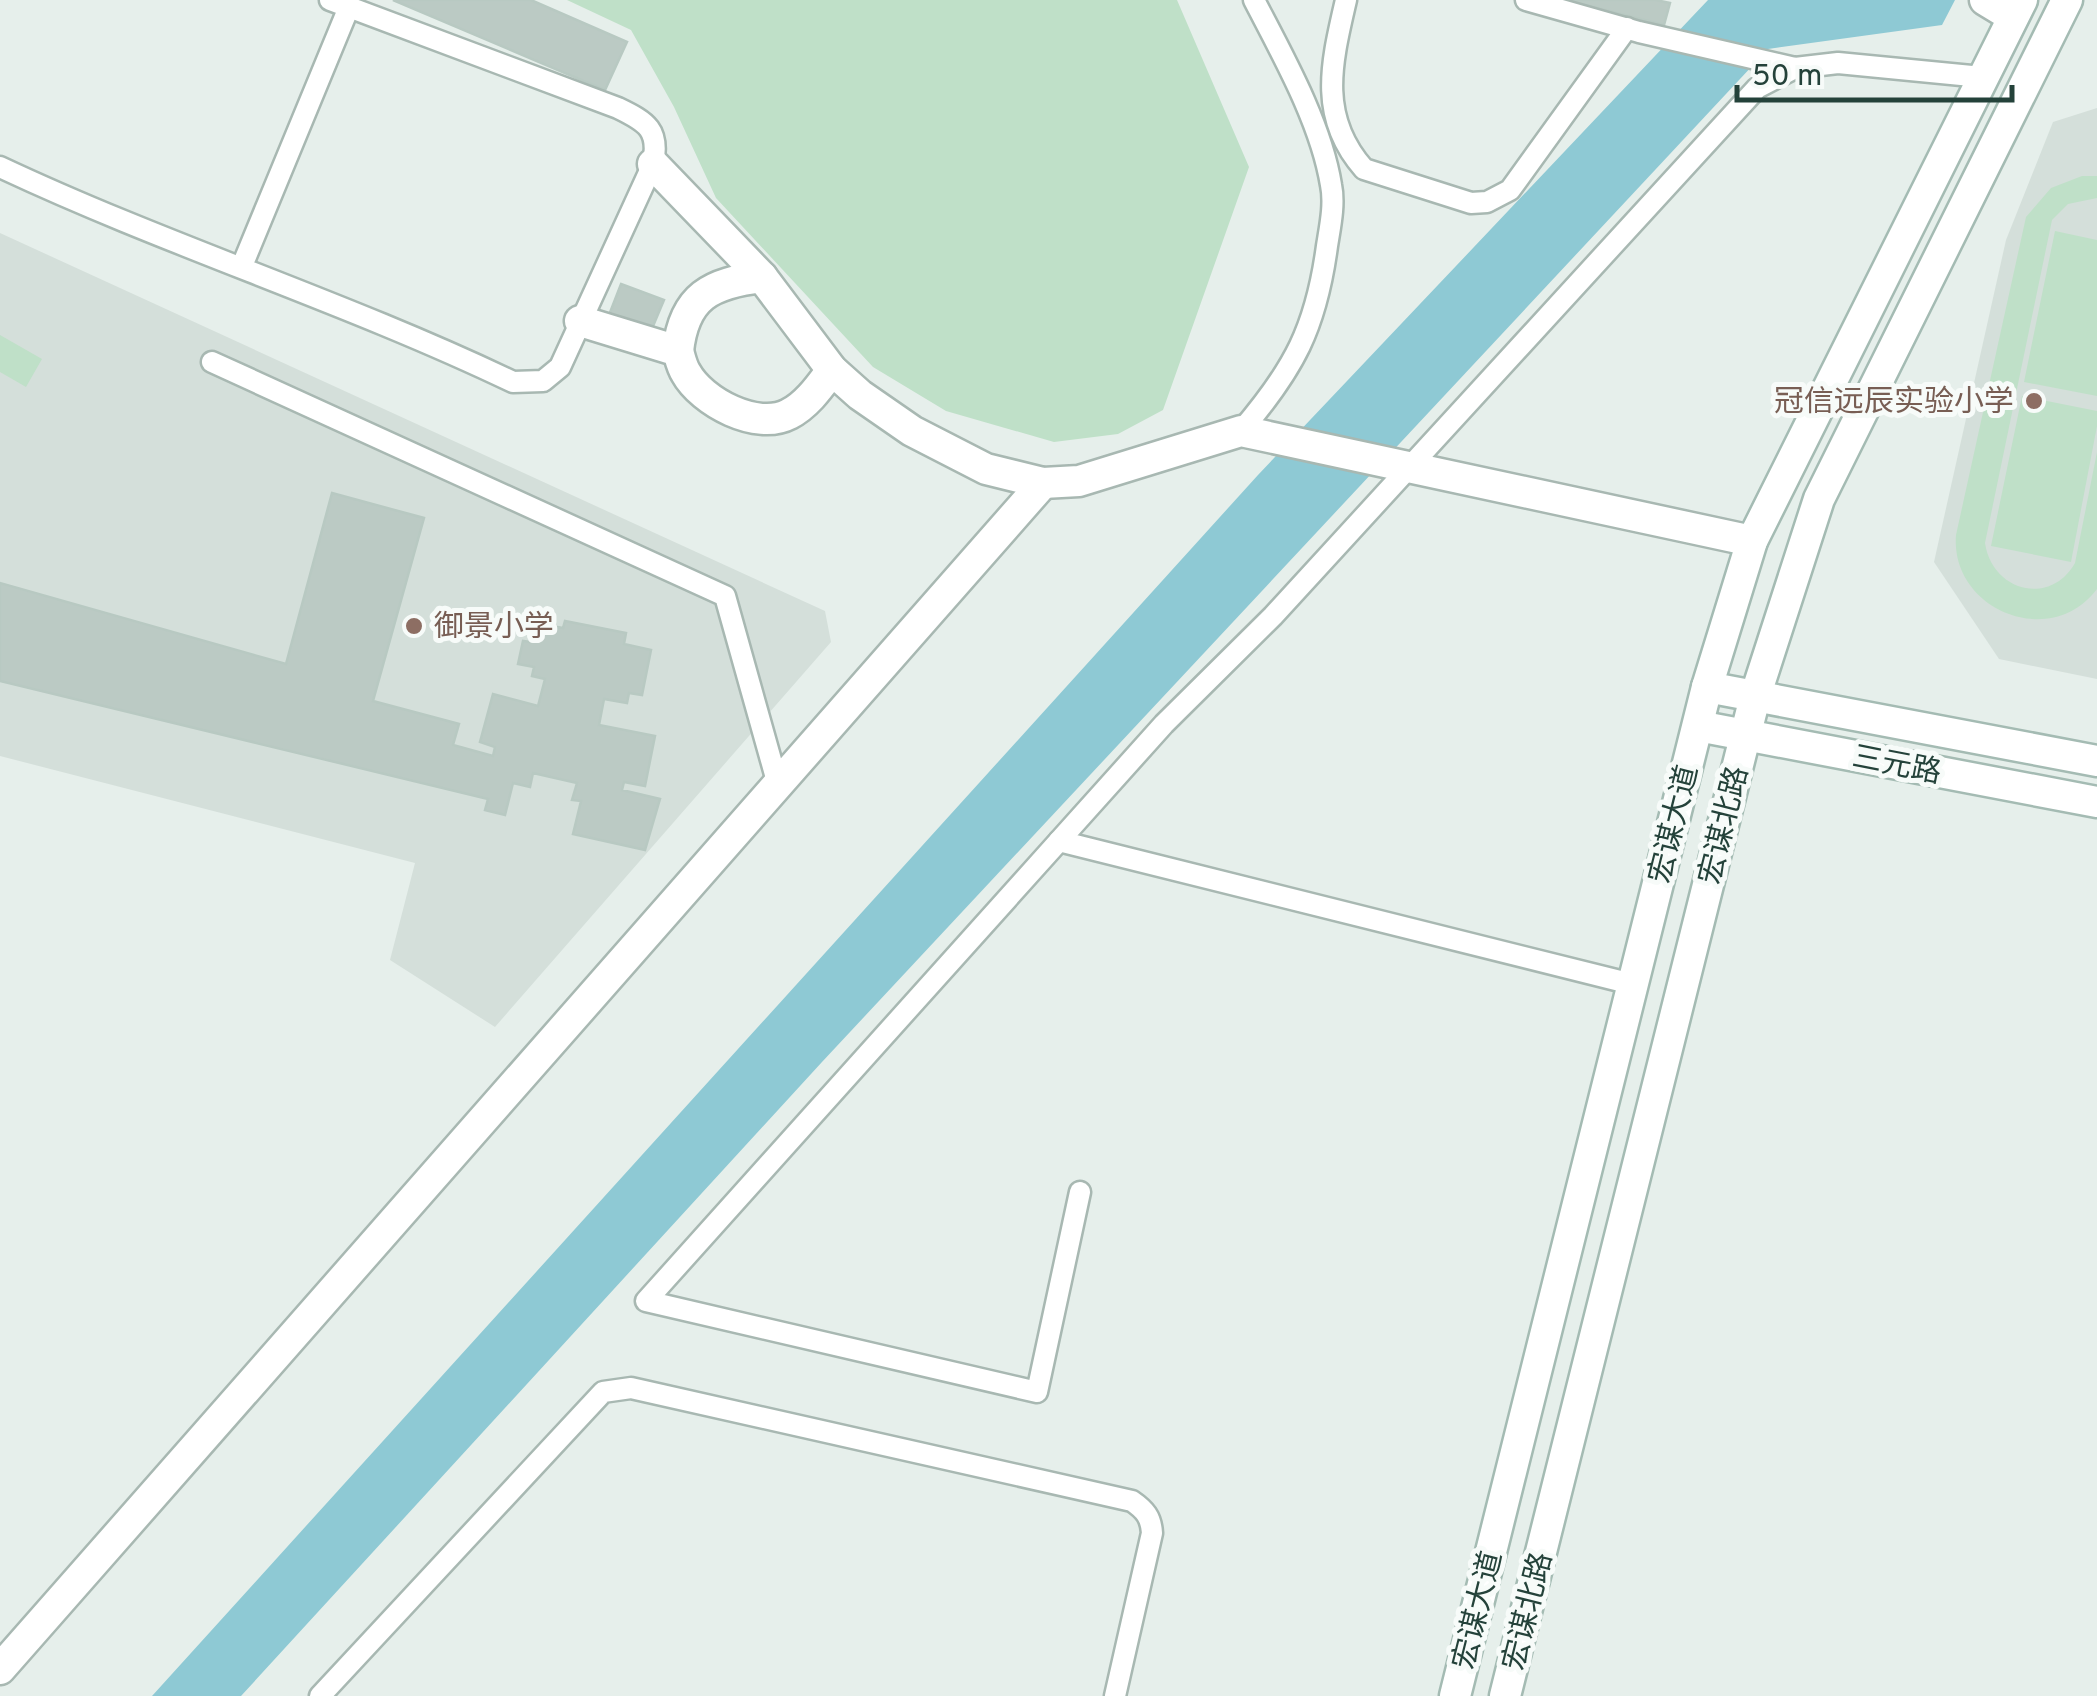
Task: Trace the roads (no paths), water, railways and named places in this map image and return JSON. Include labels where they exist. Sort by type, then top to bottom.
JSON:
[{"type":"main road","points":[[1985,0],[2018,9]]},
{"type":"main road","name":"宏谋北路","points":[[1505,1696],[1755,697],[1819,499],[2067,0]]},
{"type":"main road","name":"宏谋大道","points":[[1456,1696],[1707,687],[1752,541],[2018,9]]},
{"type":"main road","points":[[653,164],[762,277],[832,370],[912,431],[986,469],[1043,483],[1079,481],[1241,431],[1752,541]]},
{"type":"main road","points":[[762,277],[732,280],[696,300],[680,332],[678,351],[686,374],[716,402],[768,419],[784,417],[798,408],[832,370]]},
{"type":"main road","points":[[580,322],[678,351]]},
{"type":"main road","points":[[0,1669],[1043,483]]},
{"type":"main road","name":"三元路","points":[[1707,687],[2097,761]]},
{"type":"main road","name":"三元路","points":[[1698,726],[2097,802]]},
{"type":"lane","points":[[1241,431],[1275,389],[1303,343],[1315,311],[1332,188],[1320,142],[1254,0]]},
{"type":"lane","points":[[1346,0],[1330,68],[1334,112],[1357,161],[1364,169],[1470,203],[1487,202],[1510,190],[1633,30]]},
{"type":"lane","points":[[1526,0],[1795,68],[1838,64],[1982,77]]},
{"type":"lane","points":[[0,166],[91,210],[242,266],[521,383],[544,381],[555,372],[653,164],[656,141],[643,121],[634,116],[340,4],[242,266]]},
{"type":"lane","points":[[1080,1192],[1037,1392],[646,1301],[1164,724],[1273,616],[1757,88],[1795,68]]},
{"type":"lane","points":[[212,362],[725,596],[778,785]]},
{"type":"lane","points":[[1059,841],[1632,984]]},
{"type":"lane","points":[[320,1696],[603,1392],[631,1388],[1132,1501],[1144,1509],[1152,1522],[1152,1533],[1115,1696]]},
{"type":"water","points":[[1708,0],[1955,0],[1942,25],[1768,49],[822,1062],[241,1696],[152,1696],[1258,475]]},
{"type":"place","name":"冠信远辰实验小学","points":[[2034,401]]},
{"type":"place","name":"御景小学","points":[[414,626]]}]
